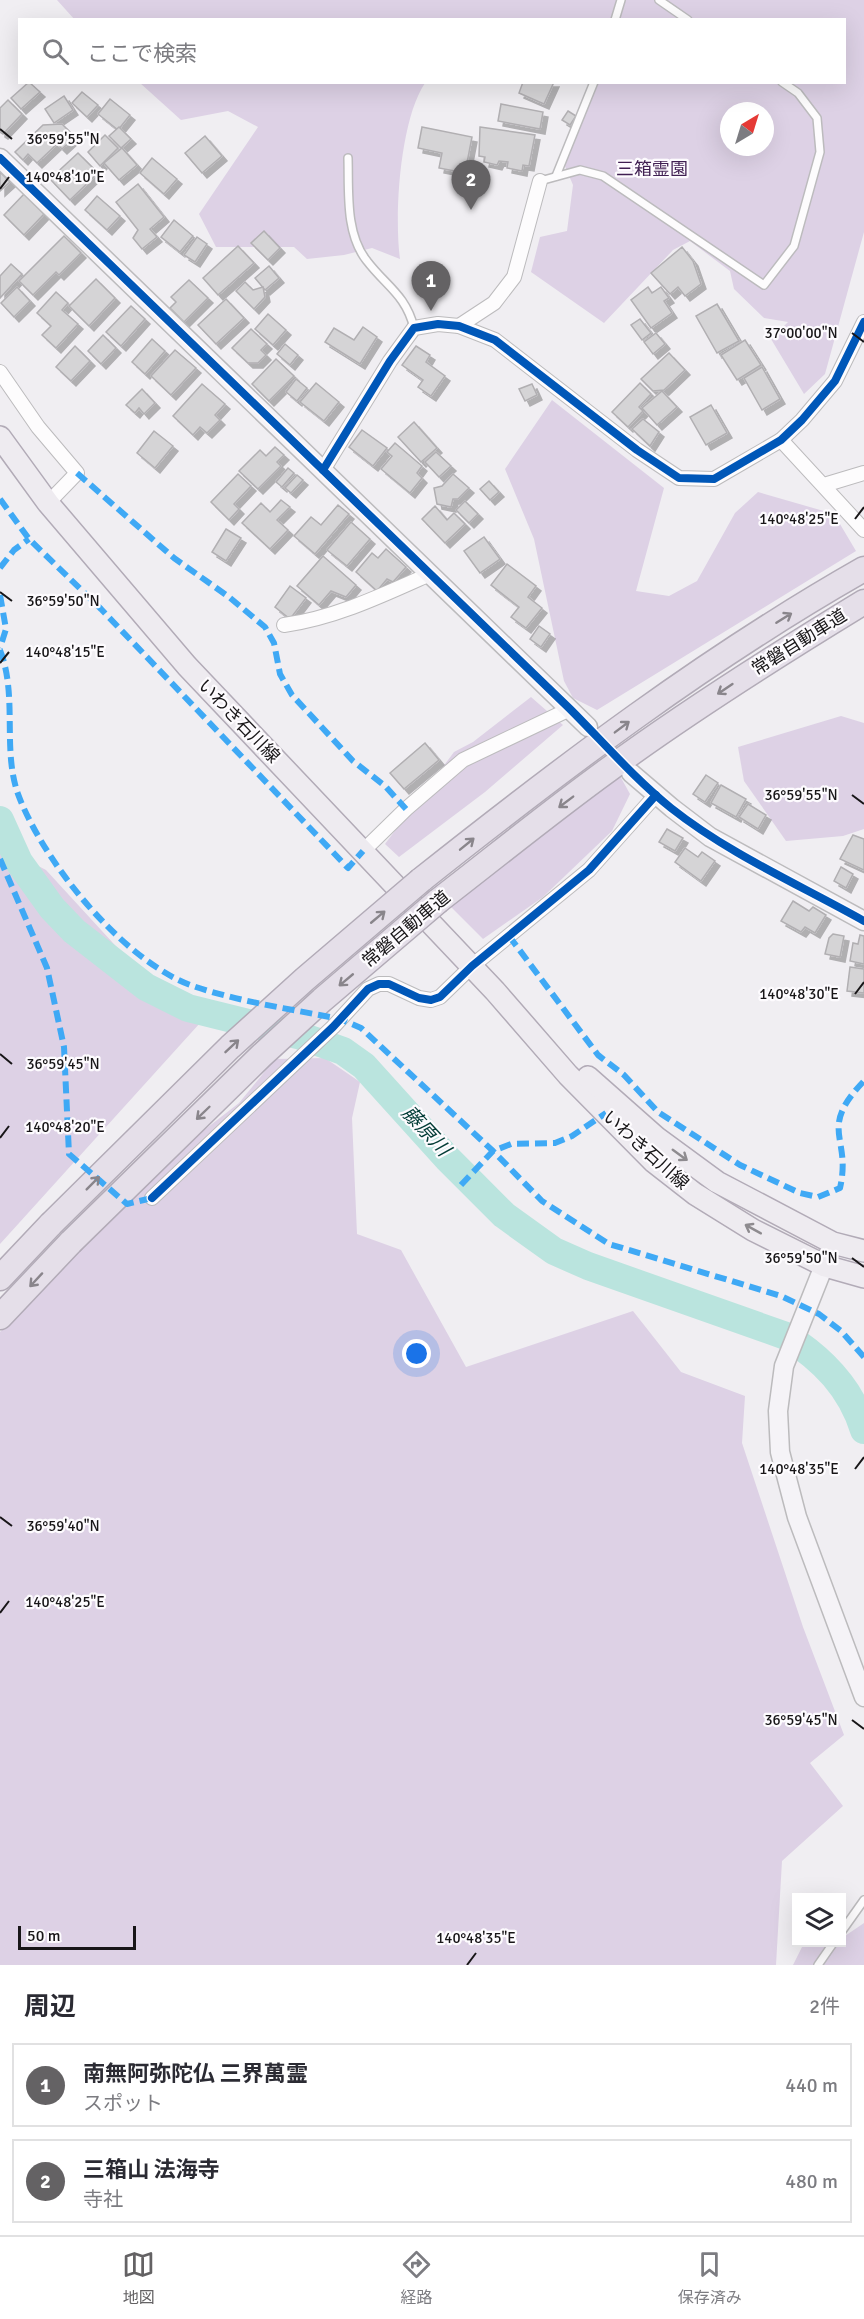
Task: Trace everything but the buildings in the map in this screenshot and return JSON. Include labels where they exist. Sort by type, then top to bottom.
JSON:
[{"type":"highway","name":"常磐自動車道","points":[[0,1278],[51,1224],[230,1047],[305,979],[421,880],[509,810],[655,702],[864,569]]},
{"type":"highway","name":"常磐自動車道","points":[[0,1317],[71,1242],[261,1056],[322,1000],[438,901],[608,770],[664,730],[756,668],[864,602]]},
{"type":"main road","name":"いわき石川線","points":[[0,437],[48,503],[187,666],[472,966],[568,1075],[654,1162],[695,1194],[753,1230],[825,1266],[864,1277]]},
{"type":"main road","name":"いわき石川線","points":[[495,991],[657,1138],[717,1182],[833,1243],[864,1251]]},
{"type":"street","points":[[0,158],[588,727]]},
{"type":"street","points":[[459,326],[494,303],[514,277],[540,181]]},
{"type":"street","points":[[323,470],[390,361],[414,328],[438,324],[459,326],[495,340],[637,450],[679,478],[714,479],[781,440],[835,381],[864,322]]},
{"type":"street","points":[[0,372],[38,427],[77,473],[48,503]]},
{"type":"street","points":[[781,440],[864,530]]},
{"type":"street","points":[[828,489],[864,473]]},
{"type":"street","points":[[284,625],[302,623],[374,599],[430,574]]},
{"type":"street","points":[[363,851],[406,808],[463,760],[570,709]]},
{"type":"street","points":[[631,773],[710,837],[864,921]]},
{"type":"street","points":[[152,1198],[333,1027],[368,989],[380,984],[389,984],[419,998],[431,1000],[440,997],[472,966],[589,870],[656,795]]},
{"type":"street","points":[[833,1243],[784,1365],[778,1411],[780,1452],[796,1517],[864,1697]]},
{"type":"lane","points":[[616,18],[621,0]]},
{"type":"lane","points":[[659,0],[685,18]]},
{"type":"lane","points":[[556,176],[593,84]]},
{"type":"lane","points":[[540,181],[580,170],[603,176],[764,285],[794,246],[820,152],[817,118],[798,93],[785,84]]},
{"type":"lane","points":[[348,158],[350,212],[354,232],[366,260],[403,300],[414,328]]},
{"type":"lane","points":[[846,1926],[864,1900]]},
{"type":"lane","points":[[818,1965],[831,1947]]},
{"type":"green space","name":"三箱霊園","points":[[57,0],[864,0],[864,232],[825,374],[804,394],[771,339],[788,322],[764,318],[734,289],[730,271],[690,241],[673,250],[604,323],[531,272],[540,237],[567,231],[573,185],[561,157],[589,84],[846,84],[846,18],[73,18]]},
{"type":"green space","points":[[141,84],[424,84],[410,120],[401,168],[398,218],[400,259],[372,248],[344,255],[307,259],[294,247],[216,247],[199,214],[258,127],[228,111],[181,120]]},
{"type":"green space","points":[[552,400],[664,488],[636,591],[669,596],[697,581],[735,513],[758,492],[834,514],[856,551],[597,710],[573,698],[564,681],[534,539],[505,469]]},
{"type":"green space","points":[[531,697],[563,725],[485,792],[399,857],[385,844],[454,752],[473,742]]},
{"type":"green space","points":[[841,716],[864,723],[864,829],[843,836],[786,841],[744,781],[738,747]]},
{"type":"green space","points":[[620,776],[630,794],[612,831],[543,897],[483,939],[448,904]]},
{"type":"green space","points":[[0,846],[46,870],[124,955],[200,1023],[0,1244]]},
{"type":"green space","points":[[325,1058],[360,1082],[352,1118],[357,1234],[401,1250],[466,1367],[633,1311],[681,1372],[745,1396],[742,1443],[803,1627],[844,1735],[810,1763],[843,1806],[782,1861],[776,1965],[0,1965],[0,1332],[136,1183],[239,1103],[275,1059]]},
{"type":"green space","points":[[864,1923],[864,1965],[793,1965],[802,1947],[846,1947],[846,1935]]},
{"type":"waterway","name":"藤原川","points":[[0,820],[19,862],[52,908],[74,931],[146,987],[188,1008],[301,1036],[343,1051],[364,1066],[448,1159],[504,1215],[554,1251],[588,1266],[786,1336],[812,1354],[834,1376],[852,1401],[864,1430]]},
{"type":"marked path","points":[[77,473],[174,558],[229,597],[265,627],[274,643],[280,674],[292,695],[353,761],[385,786],[406,809]]},
{"type":"marked path","points":[[0,499],[29,539],[101,609],[348,868],[363,851]]},
{"type":"marked path","points":[[0,568],[14,550],[29,539]]},
{"type":"marked path","points":[[0,595],[6,629],[0,648]]},
{"type":"marked path","points":[[0,650],[8,686],[13,777],[30,821],[66,878],[114,933],[140,955],[167,974],[211,992],[340,1019],[361,1028],[493,1151],[542,1201],[609,1244],[781,1296],[819,1314],[841,1331],[864,1357]]},
{"type":"marked path","points":[[0,859],[47,968],[64,1047],[69,1154],[127,1204],[152,1198]]},
{"type":"marked path","points":[[509,936],[598,1055],[624,1075],[658,1112],[740,1165],[800,1193],[818,1197],[840,1188],[843,1170],[839,1123],[842,1111],[864,1081]]},
{"type":"marked path","points":[[461,1185],[493,1151],[511,1144],[555,1143],[572,1136],[606,1113]]},
{"type":"cycle path","points":[[0,158],[570,709],[657,796],[693,825],[717,840],[864,921]]},
{"type":"cycle path","points":[[323,470],[390,361],[414,328],[438,324],[459,326],[495,340],[637,450],[679,478],[714,479],[781,440],[802,420],[835,381],[864,322]]},
{"type":"cycle path","points":[[152,1198],[333,1027],[368,989],[379,984],[389,984],[419,998],[431,1000],[440,997],[472,966],[589,870],[656,795]]},
{"type":"place","name":"三箱山 法海寺","points":[[471,210]]},
{"type":"place","name":"南無阿弥陀仏 三界萬霊","points":[[431,311]]}]
